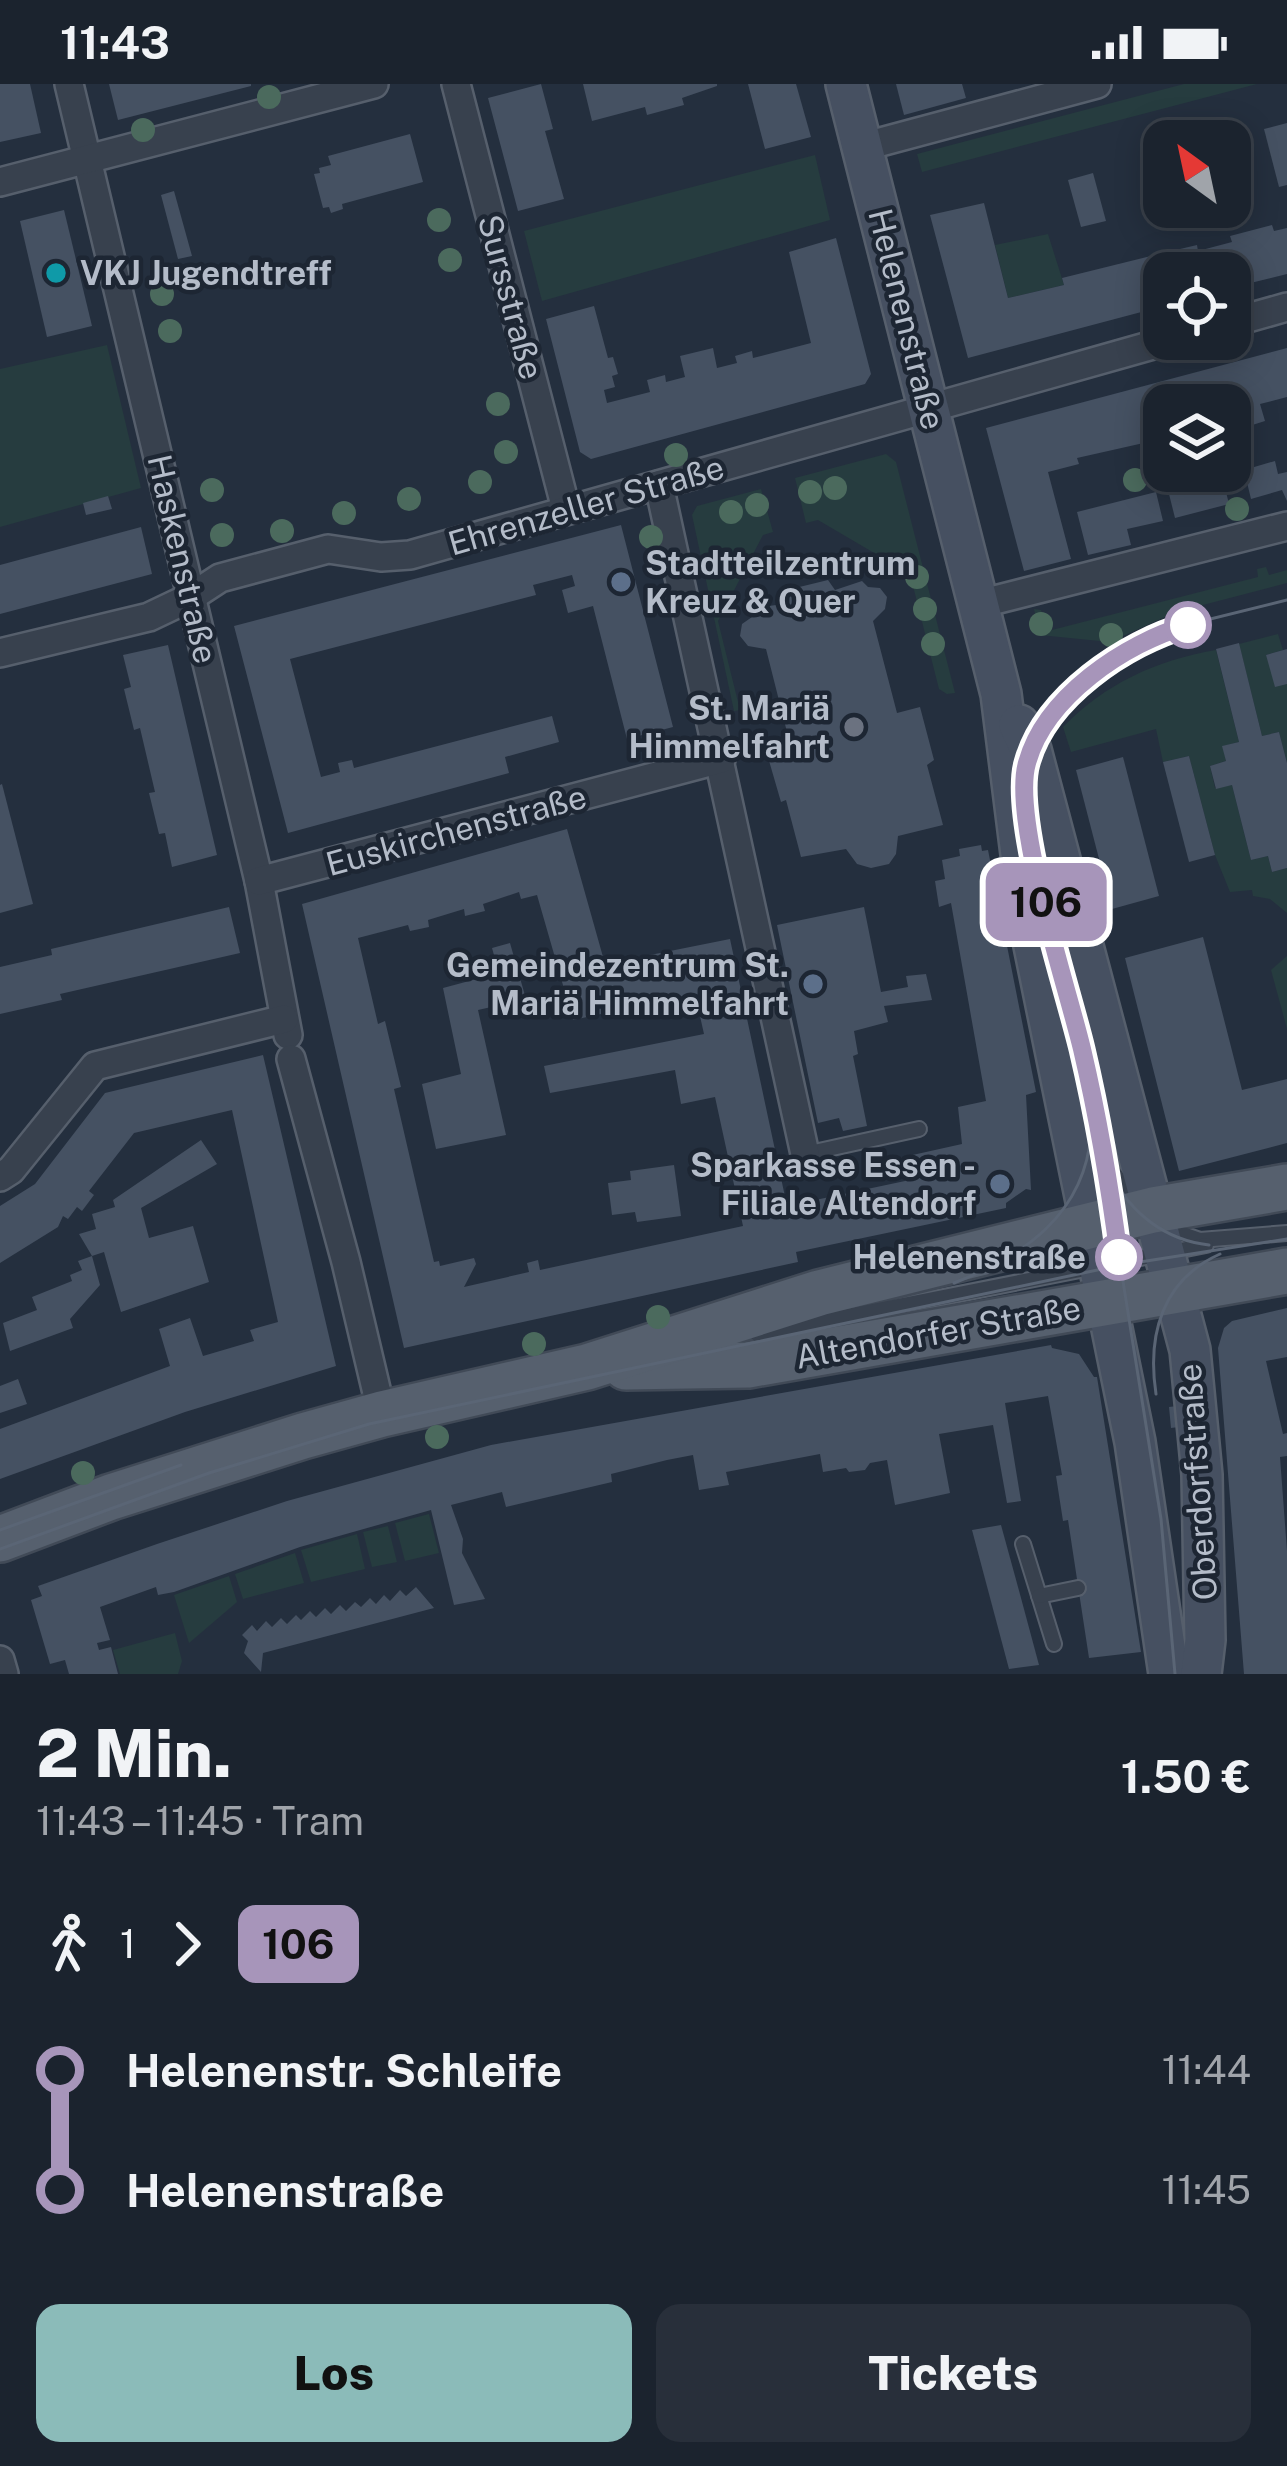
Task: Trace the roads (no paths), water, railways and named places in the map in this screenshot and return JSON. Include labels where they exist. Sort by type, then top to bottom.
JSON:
[{"type":"main road","name":"Helenenstraße","points":[[846,84],[1001,694],[1030,926],[1129,1241]]},
{"type":"main road","name":"Helenenstraße","points":[[1001,694],[1031,751],[1138,1166],[1129,1241]]},
{"type":"main road","name":"Altendorfer Straße","points":[[587,1367],[748,1365],[1287,1187]]},
{"type":"main road","name":"Altendorfer Straße","points":[[0,1539],[207,1465],[382,1414],[587,1367],[818,1293],[1129,1241],[1287,1271]]},
{"type":"main road","name":"Oberdorfstraße","points":[[1129,1241],[1190,1350],[1202,1475],[1214,1541],[1201,1674]]},
{"type":"main road","name":"Oberdorfstraße","points":[[1129,1241],[1135,1442],[1146,1578],[1169,1674]]},
{"type":"street","name":"Haskenstraße","points":[[69,84],[260,881],[288,1038],[382,1414]]},
{"type":"street","points":[[0,182],[374,84]]},
{"type":"street","name":"Sursstraße","points":[[456,84],[566,509]]},
{"type":"street","points":[[862,147],[1097,84]]},
{"type":"street","points":[[1251,317],[1287,307]]},
{"type":"street","name":"Ehrenzeller Straße","points":[[0,653],[149,616],[220,578],[328,549],[410,555],[1143,348]]},
{"type":"street","points":[[659,485],[805,1154]]},
{"type":"street","points":[[979,604],[1287,526]]},
{"type":"street","name":"Euskirchenstraße","points":[[260,881],[721,759]]},
{"type":"street","points":[[0,1177],[11,1170],[95,1066],[288,1038]]},
{"type":"street","points":[[0,1660],[4,1674]]},
{"type":"lane","points":[[1001,694],[1035,831]]},
{"type":"lane","points":[[1062,939],[1129,1241]]},
{"type":"lane","points":[[805,1154],[919,1129]]},
{"type":"lane","points":[[1110,1166],[1128,1198],[1129,1241]]},
{"type":"lane","points":[[745,1337],[1129,1241],[1180,1232],[1238,1239]]},
{"type":"lane","points":[[1129,1241],[1287,1233]]},
{"type":"lane","points":[[587,1367],[723,1341]]},
{"type":"lane","points":[[1023,1544],[1054,1644]]},
{"type":"lane","points":[[1039,1596],[1078,1588]]},
{"type":"tram line","points":[[1175,1674],[1161,1519],[1106,1175],[1087,1074],[1027,829],[1024,781],[1031,750],[1049,718],[1122,655],[1178,627],[1287,600]]},
{"type":"tram line","name":"106","points":[[1119,1257],[1088,1073],[1028,829],[1024,781],[1041,729],[1060,706],[1130,650],[1188,625]]},
{"type":"tram line","points":[[954,1283],[1004,1260],[1046,1228],[1077,1187],[1091,1133]]},
{"type":"tram line","points":[[1111,1175],[1151,1223],[1209,1245]]},
{"type":"tram line","points":[[0,1549],[209,1473],[369,1424],[1121,1265],[1287,1239]]},
{"type":"tram line","points":[[1156,1394],[1154,1351],[1163,1312],[1184,1279],[1220,1254]]},
{"type":"tram line","points":[[0,1530],[181,1465]]},
{"type":"place","name":"VKJ Jugendtreff","points":[[56,273]]},
{"type":"place","name":"Stadtteilzentrum Kreuz & Quer","points":[[621,582]]},
{"type":"place","name":"St. Mariä Himmelfahrt","points":[[854,727]]},
{"type":"place","name":"Gemeindezentrum St. Mariä Himmelfahrt","points":[[813,984]]},
{"type":"place","name":"Sparkasse Essen - Filiale Altendorf","points":[[1000,1184]]},
{"type":"place","name":"Helenenstraße","points":[[1119,1257]]}]
